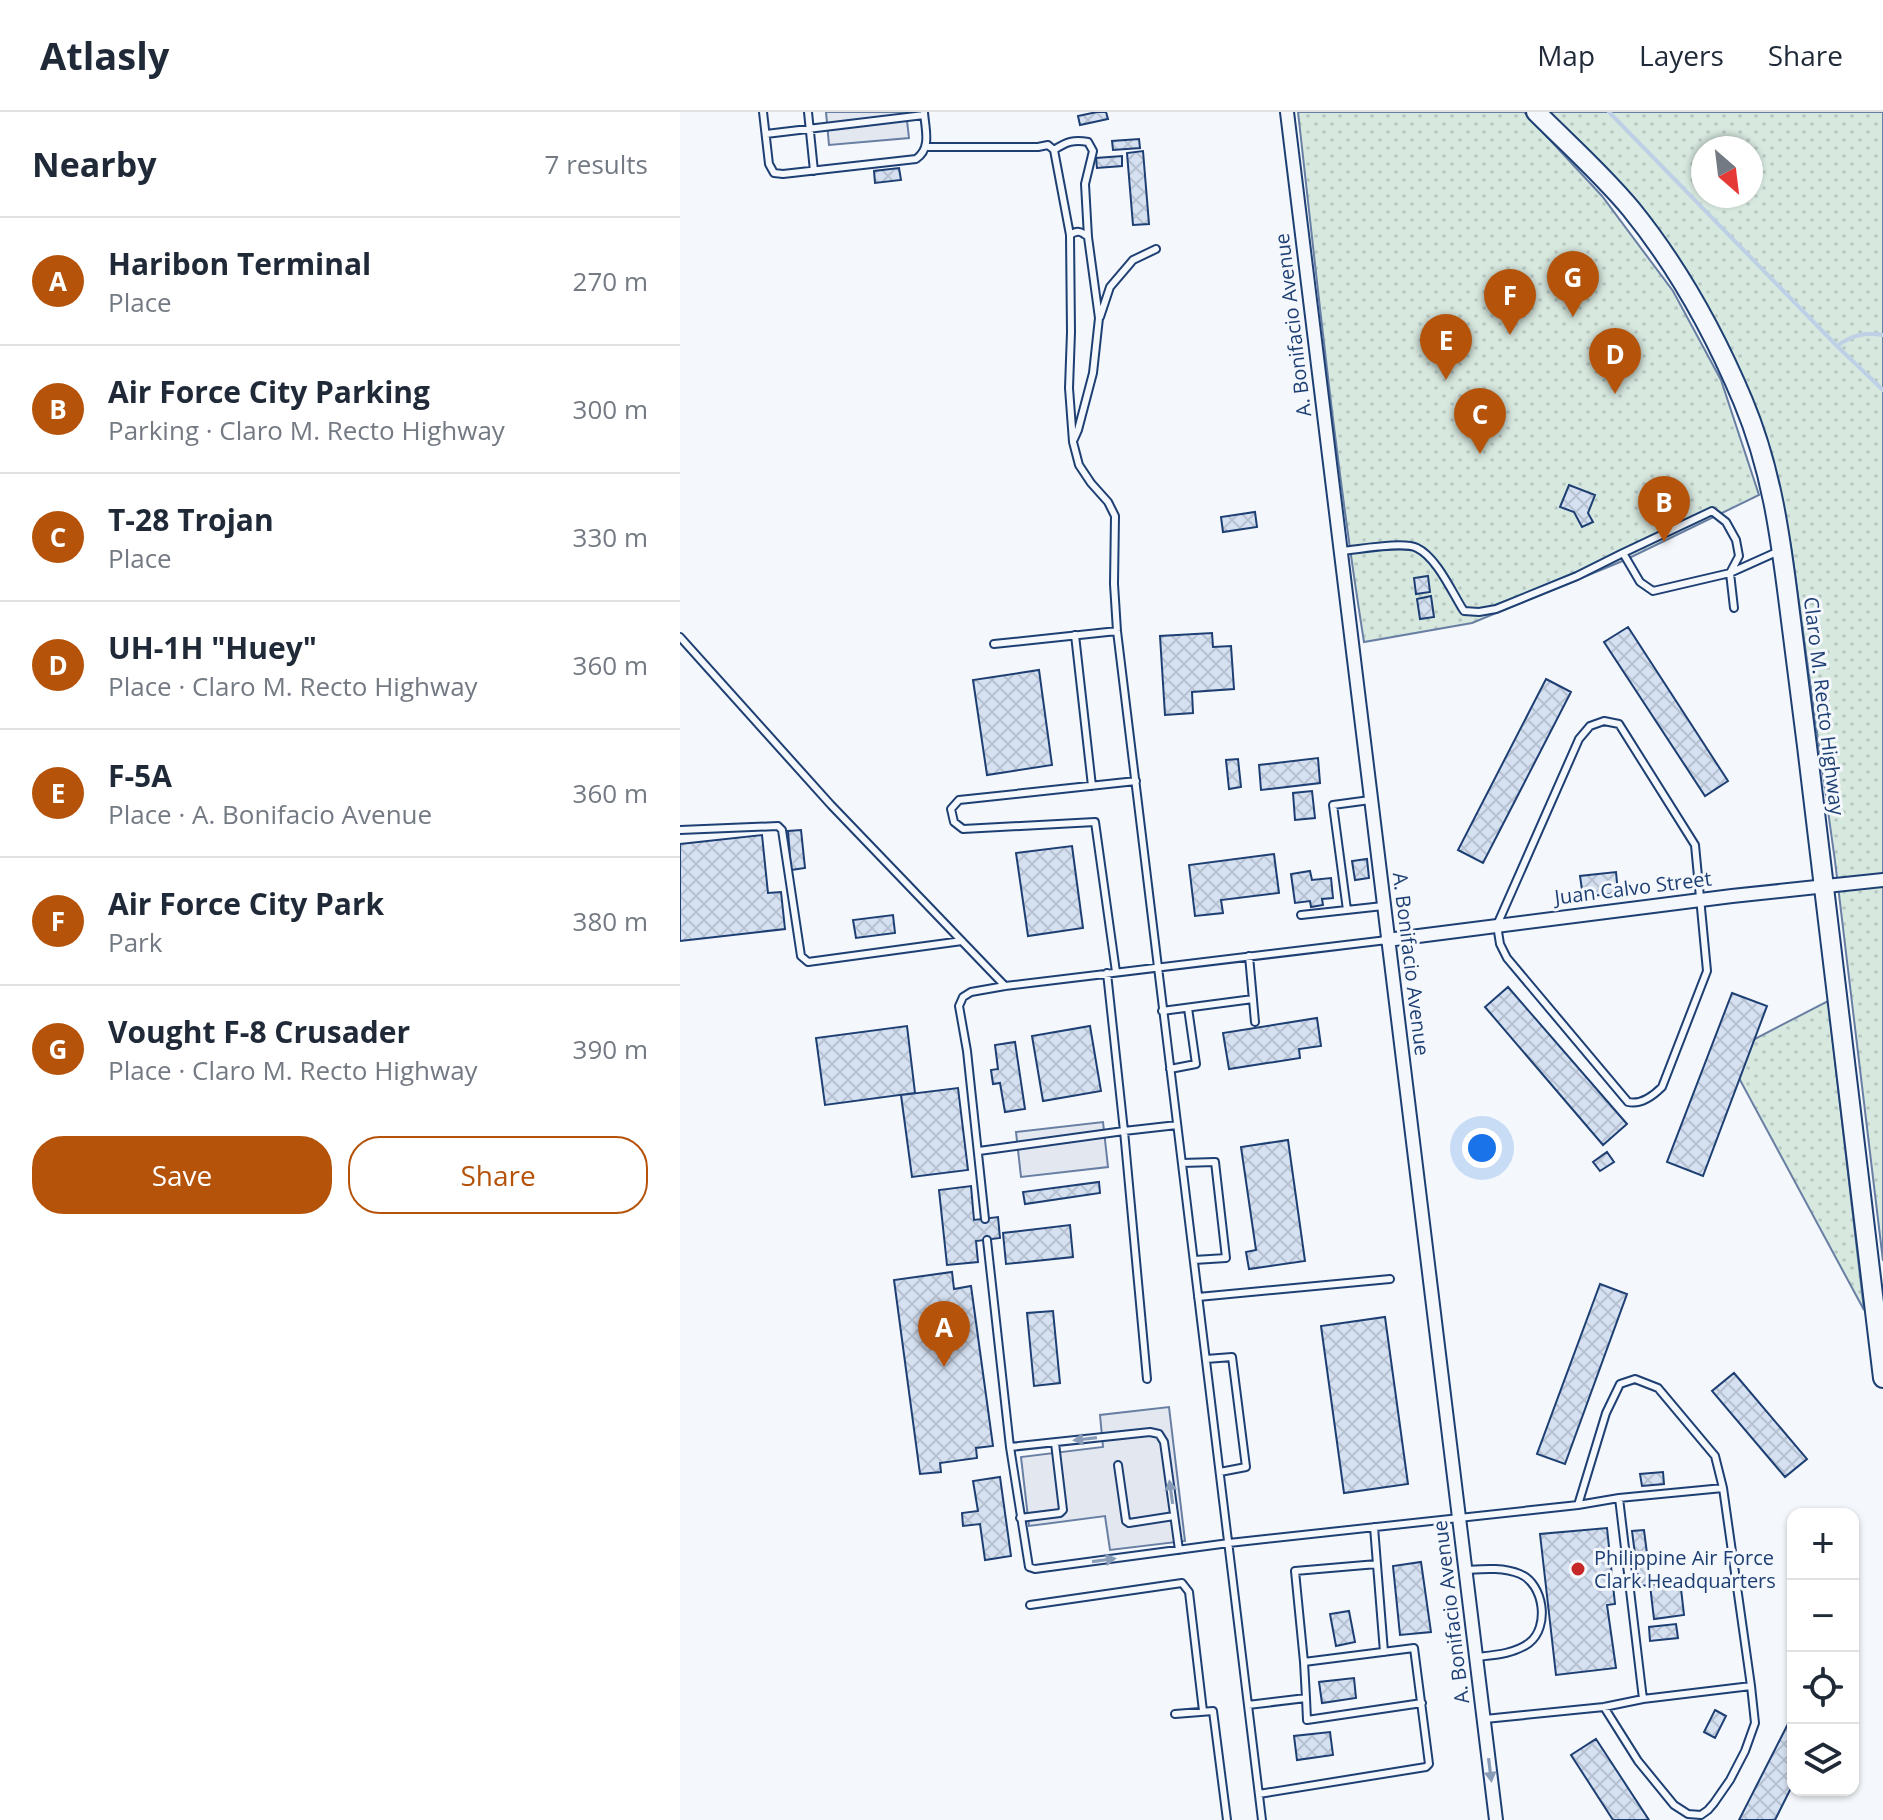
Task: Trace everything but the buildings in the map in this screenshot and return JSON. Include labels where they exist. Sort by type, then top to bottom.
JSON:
[{"type":"main road","name":"Claro M. Recto Highway","points":[[1536,112],[1607,182],[1669,260],[1702,314],[1743,401],[1772,492],[1824,885],[1883,1378]]},
{"type":"street","name":"A. Bonifacio Avenue","points":[[1287,112],[1496,1820]]},
{"type":"street","name":"Juan Calvo Street","points":[[1387,940],[1883,880]]},
{"type":"lane","points":[[763,112],[769,164],[774,173],[916,159],[927,147],[924,114],[766,134]]},
{"type":"lane","points":[[808,112],[814,171]]},
{"type":"lane","points":[[1054,150],[1077,139],[1092,145],[1085,184],[1088,237],[1099,318]]},
{"type":"lane","points":[[927,147],[1048,145],[1054,150],[1070,235],[1069,388],[1073,442],[1079,465],[1115,516],[1117,631],[1262,1820]]},
{"type":"lane","points":[[1070,235],[1075,231],[1088,237]]},
{"type":"lane","points":[[1073,442],[1093,373],[1099,318],[1110,287],[1133,260],[1156,249]]},
{"type":"lane","points":[[1340,551],[1415,546],[1429,556],[1464,611],[1479,612],[1541,592],[1712,511],[1726,522],[1736,540],[1739,556],[1730,573],[1734,608]]},
{"type":"lane","points":[[1623,553],[1640,582],[1653,591],[1730,573],[1781,550]]},
{"type":"lane","points":[[994,644],[1117,631]]},
{"type":"lane","points":[[1075,635],[1092,786]]},
{"type":"lane","points":[[680,637],[831,805],[1005,986]]},
{"type":"lane","points":[[1604,721],[1619,724],[1695,845],[1707,971],[1662,1087],[1653,1095],[1634,1103],[1628,1102],[1507,958],[1500,944],[1497,925],[1579,739],[1590,726],[1604,721]]},
{"type":"lane","points":[[1116,972],[1095,822],[963,829],[954,822],[951,809],[959,800],[1136,781]]},
{"type":"lane","points":[[1347,910],[1333,805],[1370,800]]},
{"type":"lane","points":[[680,830],[778,826],[782,830],[801,956],[808,962],[962,941]]},
{"type":"lane","points":[[1301,915],[1383,906]]},
{"type":"lane","points":[[985,1219],[967,1051],[959,1006],[963,997],[971,992],[1005,986],[1387,940]]},
{"type":"lane","points":[[1249,956],[1255,1022]]},
{"type":"lane","points":[[1107,973],[1147,1379]]},
{"type":"lane","points":[[1162,1011],[1253,999]]},
{"type":"lane","points":[[1170,1069],[1196,1064],[1188,1008]]},
{"type":"lane","points":[[979,1151],[1177,1125]]},
{"type":"lane","points":[[1182,1163],[1215,1162],[1226,1258],[1194,1260]]},
{"type":"lane","points":[[987,1240],[1010,1447],[1029,1567],[1035,1569],[1229,1543],[1723,1488]]},
{"type":"lane","points":[[1198,1297],[1390,1279]]},
{"type":"lane","points":[[1206,1359],[1232,1357],[1246,1467],[1220,1472]]},
{"type":"lane","points":[[1578,1505],[1606,1413],[1620,1384],[1635,1379],[1658,1388],[1715,1456],[1723,1488],[1755,1723],[1745,1751],[1714,1803],[1701,1815],[1688,1814],[1674,1805],[1638,1761],[1604,1707]]},
{"type":"lane","points":[[1010,1447],[1150,1432],[1159,1434],[1164,1442],[1179,1550]]},
{"type":"lane","points":[[1020,1518],[1060,1513],[1063,1510],[1055,1443]]},
{"type":"lane","points":[[1118,1465],[1126,1521],[1174,1516]]},
{"type":"lane","points":[[1619,1498],[1643,1699]]},
{"type":"lane","points":[[1374,1527],[1384,1652]]},
{"type":"lane","points":[[1377,1564],[1295,1571],[1307,1720],[1422,1703]]},
{"type":"lane","points":[[1465,1570],[1494,1569],[1521,1574],[1532,1582],[1541,1609],[1537,1636],[1527,1644],[1507,1653],[1475,1657]]},
{"type":"lane","points":[[1030,1605],[1182,1583],[1189,1592],[1203,1711]]},
{"type":"lane","points":[[1259,1794],[1426,1767],[1429,1764],[1414,1648],[1304,1662]]},
{"type":"lane","points":[[1484,1719],[1604,1707],[1643,1699],[1751,1686]]},
{"type":"lane","points":[[1248,1705],[1306,1698]]},
{"type":"lane","points":[[1175,1714],[1213,1711],[1227,1820]]},
{"type":"shaded area","points":[[826,112],[906,112],[909,138],[829,145]]},
{"type":"shaded area","points":[[1298,112],[1524,112],[1602,196],[1673,291],[1721,380],[1759,495],[1625,560],[1472,623],[1364,642],[1336,444]]},
{"type":"shaded area","points":[[1545,112],[1883,112],[1883,1261],[1835,861],[1792,553],[1769,449],[1729,347],[1695,288]]},
{"type":"shaded area","points":[[1828,1001],[1864,1310],[1726,1054]]},
{"type":"shaded area","points":[[1103,1122],[1108,1167],[1021,1177],[1016,1132]]},
{"type":"shaded area","points":[[1169,1407],[1185,1541],[1110,1550],[1105,1516],[1029,1526],[1021,1457],[1103,1447],[1100,1415]]},
{"type":"waterway","points":[[1609,112],[1837,346],[1859,335],[1883,335]]},
{"type":"waterway","points":[[1837,346],[1883,390]]},
{"type":"place","name":"Vought F-8 Crusader","points":[[1573,317]]},
{"type":"place","name":"Air Force City Park","points":[[1510,335]]},
{"type":"place","name":"F-5A","points":[[1446,380]]},
{"type":"place","name":"UH-1H \"Huey\"","points":[[1615,394]]},
{"type":"place","name":"T-28 Trojan","points":[[1480,454]]},
{"type":"place","name":"Air Force City Parking","points":[[1664,542]]},
{"type":"place","name":"Haribon Terminal","points":[[944,1367]]},
{"type":"place","name":"Philippine Air Force Clark Headquarters","points":[[1578,1569]]}]
